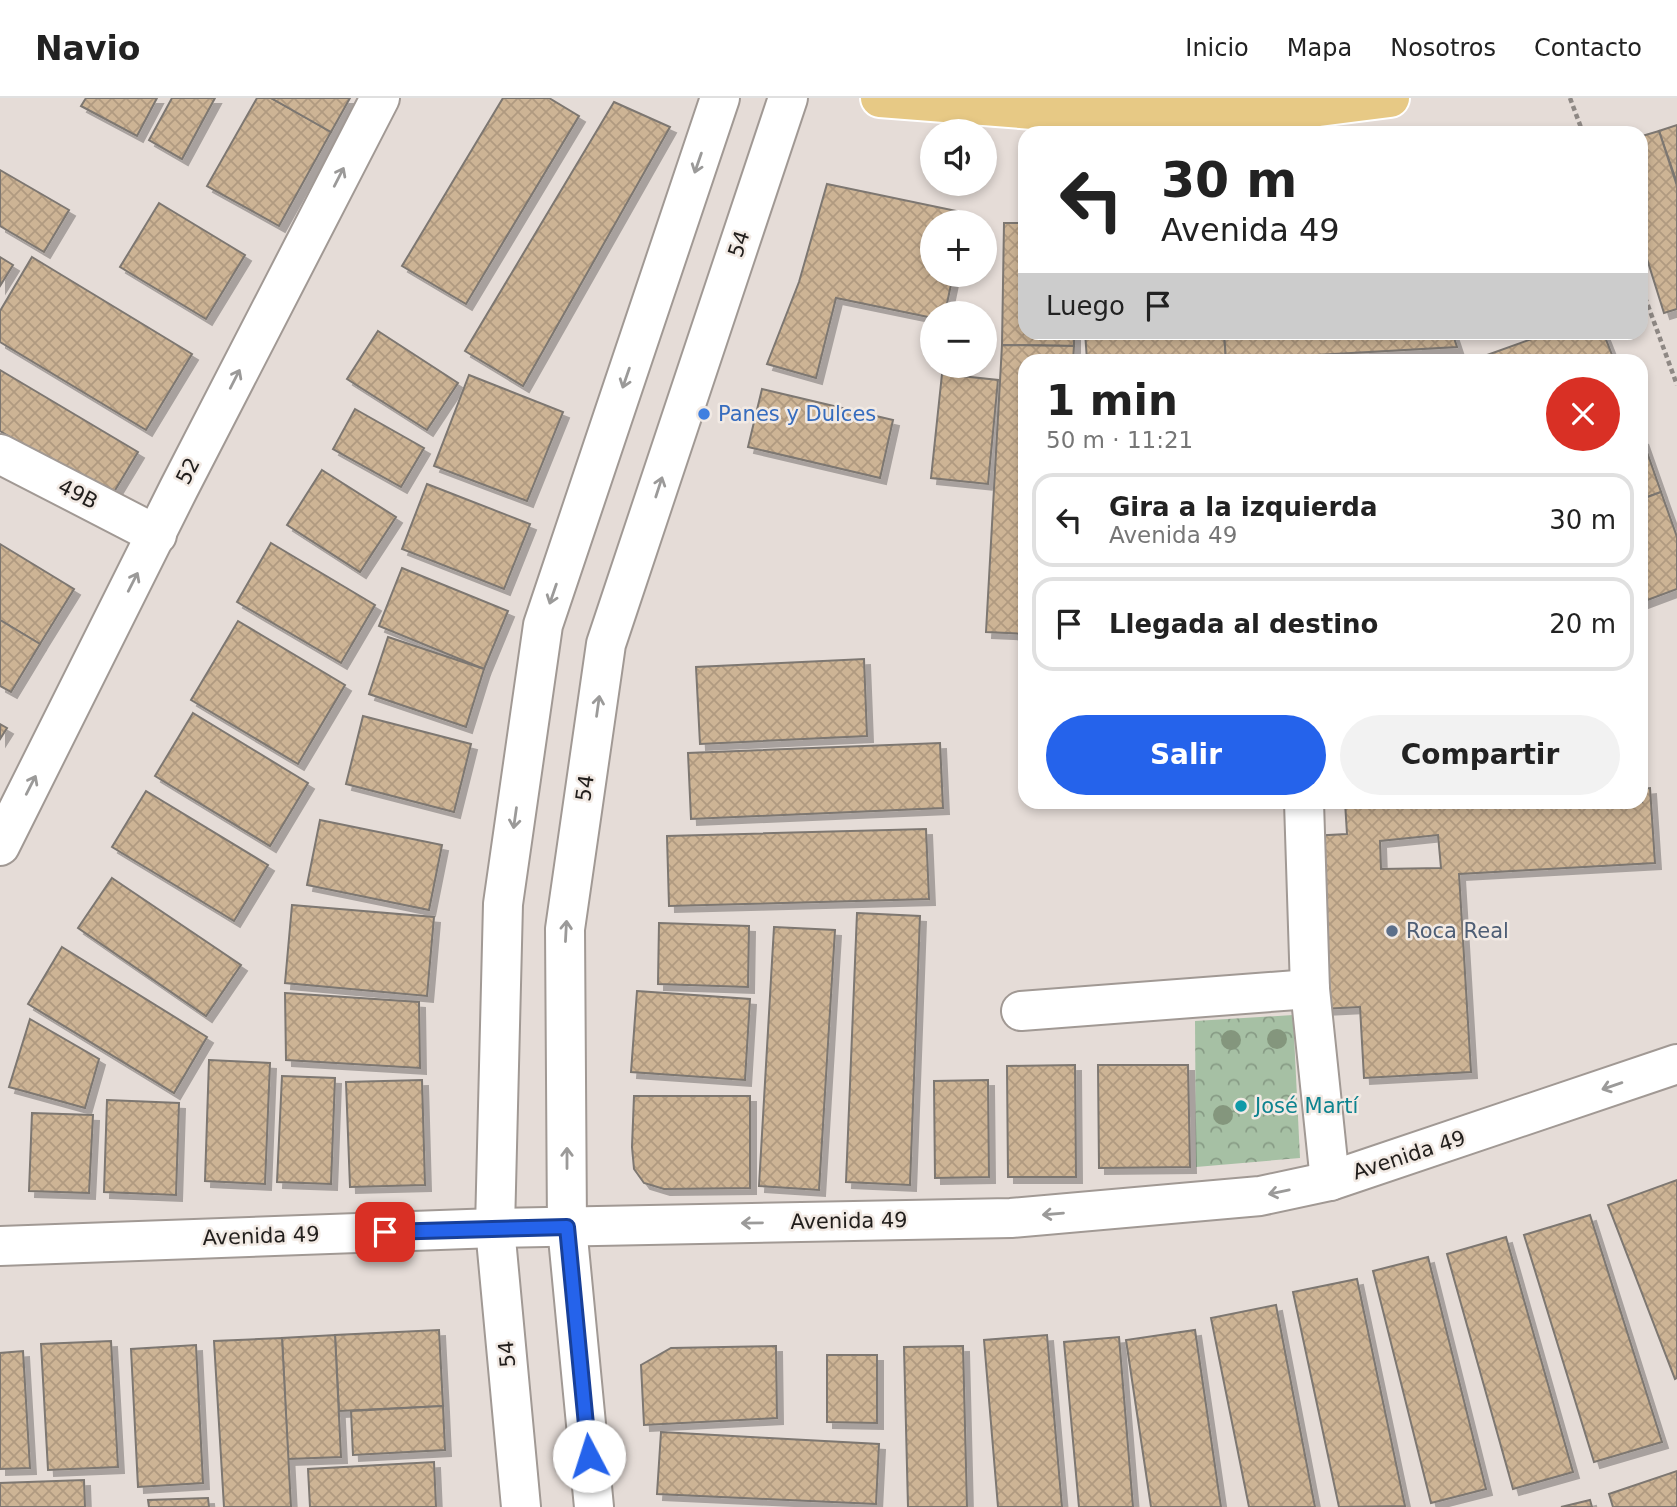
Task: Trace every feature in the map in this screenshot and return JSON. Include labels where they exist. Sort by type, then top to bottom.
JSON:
[{"type":"main road","points":[[880,98],[1123,117],[1390,98]]},
{"type":"street","name":"52","points":[[0,846],[156,534],[380,98]]},
{"type":"street","name":"54","points":[[521,1507],[495,1228],[503,904],[543,625],[720,98]]},
{"type":"street","name":"54","points":[[594,1507],[567,1227],[565,929],[606,644],[788,98]]},
{"type":"street","name":"49B","points":[[0,454],[156,534]]},
{"type":"street","points":[[1304,809],[1310,989],[1330,1181]]},
{"type":"street","points":[[1021,1011],[1310,989]]},
{"type":"street","name":"Avenida 49","points":[[0,1246],[495,1228],[1011,1218],[1260,1196],[1330,1181],[1677,1064]]},
{"type":"path","points":[[1570,98],[1580,126]]},
{"type":"path","points":[[1648,305],[1677,385]]},
{"type":"green space","points":[[1293,1015],[1300,1158],[1196,1167],[1195,1021]]},
{"type":"building","points":[[86,98],[157,98],[137,136],[81,106]]},
{"type":"building","points":[[172,98],[215,98],[182,159],[149,140]]},
{"type":"building","points":[[257,98],[271,98],[331,132],[279,226],[207,186]]},
{"type":"building","points":[[271,98],[350,98],[331,132]]},
{"type":"building","points":[[503,98],[549,98],[579,116],[466,304],[402,266]]},
{"type":"building","points":[[614,102],[670,127],[523,386],[465,351]]},
{"type":"building","points":[[1677,125],[1677,183],[1659,131]]},
{"type":"building","points":[[1659,131],[1677,186],[1677,309],[1664,313],[1648,262],[1648,134]]},
{"type":"building","points":[[0,170],[69,210],[44,252],[0,226]]},
{"type":"building","points":[[827,184],[952,210],[920,210],[920,287],[950,287],[948,301],[920,301],[920,315],[836,298],[816,378],[767,364],[799,282]]},
{"type":"building","points":[[159,203],[245,255],[206,319],[120,267]]},
{"type":"building","points":[[1004,223],[1018,223],[1018,340],[1074,340],[1074,346],[1002,345]]},
{"type":"building","points":[[0,257],[13,265],[0,286]]},
{"type":"building","points":[[32,257],[192,354],[146,430],[0,342],[0,311]]},
{"type":"building","points":[[378,331],[458,383],[427,430],[347,379]]},
{"type":"building","points":[[1086,340],[1225,340],[1226,354],[1087,354]]},
{"type":"building","points":[[1225,340],[1455,340],[1457,347],[1333,354],[1226,354]]},
{"type":"building","points":[[1529,340],[1606,340],[1612,354],[1490,354]]},
{"type":"building","points":[[1002,345],[1074,346],[1073,354],[1018,354],[1018,634],[986,632]]},
{"type":"building","points":[[0,370],[138,452],[111,497],[0,431]]},
{"type":"building","points":[[469,375],[563,412],[527,501],[434,466]]},
{"type":"building","points":[[942,378],[998,380],[988,484],[931,478]]},
{"type":"building","points":[[762,389],[893,420],[880,478],[748,447]]},
{"type":"building","points":[[355,409],[424,448],[401,487],[333,449]]},
{"type":"building","points":[[1648,455],[1661,492],[1648,497]]},
{"type":"building","points":[[322,470],[396,517],[360,572],[287,525]]},
{"type":"building","points":[[427,484],[530,524],[504,589],[402,549]]},
{"type":"building","points":[[1661,492],[1677,537],[1677,589],[1648,600],[1648,497]]},
{"type":"building","points":[[271,543],[375,605],[341,663],[237,602]]},
{"type":"building","points":[[0,544],[74,589],[40,644],[0,620]]},
{"type":"building","points":[[402,568],[508,611],[484,669],[379,626]]},
{"type":"building","points":[[0,620],[40,644],[11,692],[0,686]]},
{"type":"building","points":[[238,621],[345,685],[298,764],[191,700]]},
{"type":"building","points":[[388,637],[484,669],[466,727],[369,694]]},
{"type":"building","points":[[864,659],[867,736],[700,744],[696,667]]},
{"type":"building","points":[[193,713],[308,783],[270,846],[155,776]]},
{"type":"building","points":[[363,716],[471,744],[454,812],[346,784]]},
{"type":"building","points":[[0,724],[7,728],[0,739]]},
{"type":"building","points":[[940,743],[943,808],[691,819],[688,753]]},
{"type":"building","points":[[1650,788],[1655,863],[1459,874],[1471,1072],[1364,1078],[1360,1007],[1321,1009],[1310,836],[1347,834],[1345,809],[1648,809]],"holes":[[[1438,835],[1441,868],[1381,869],[1380,841]]]},
{"type":"building","points":[[146,791],[268,865],[234,921],[112,847]]},
{"type":"building","points":[[320,820],[442,845],[429,910],[307,885]]},
{"type":"building","points":[[926,829],[929,899],[669,906],[667,836]]},
{"type":"building","points":[[112,878],[241,965],[206,1016],[78,928]]},
{"type":"building","points":[[292,905],[434,917],[427,996],[285,983]]},
{"type":"building","points":[[857,913],[920,916],[910,1185],[846,1182]]},
{"type":"building","points":[[659,923],[749,926],[748,987],[658,984]]},
{"type":"building","points":[[774,927],[835,930],[819,1190],[759,1186]]},
{"type":"building","points":[[62,947],[207,1037],[174,1093],[28,1004]]},
{"type":"building","points":[[637,991],[750,999],[745,1080],[631,1072]]},
{"type":"building","points":[[285,993],[419,1002],[420,1068],[286,1060]]},
{"type":"building","points":[[30,1019],[99,1059],[85,1108],[9,1087]]},
{"type":"building","points":[[209,1060],[270,1063],[265,1184],[205,1181]]},
{"type":"building","points":[[1075,1065],[1076,1177],[1008,1177],[1007,1066]]},
{"type":"building","points":[[1098,1065],[1188,1065],[1190,1167],[1099,1168]]},
{"type":"building","points":[[282,1076],[335,1078],[331,1184],[277,1182]]},
{"type":"building","points":[[422,1080],[425,1185],[350,1187],[346,1082]]},
{"type":"building","points":[[988,1080],[989,1177],[935,1178],[934,1081]]},
{"type":"building","points":[[634,1096],[750,1096],[750,1188],[664,1189],[644,1183],[634,1169]]},
{"type":"building","points":[[107,1100],[179,1103],[176,1195],[104,1192]]},
{"type":"building","points":[[32,1113],[93,1115],[89,1193],[29,1191]]},
{"type":"building","points":[[1677,1180],[1677,1378],[1675,1379],[1608,1205]]},
{"type":"building","points":[[1590,1215],[1662,1442],[1594,1462],[1524,1235]]},
{"type":"building","points":[[1506,1237],[1573,1472],[1513,1489],[1447,1254]]},
{"type":"building","points":[[1428,1257],[1486,1489],[1431,1503],[1373,1271]]},
{"type":"building","points":[[1357,1279],[1405,1506],[1339,1507],[1293,1292]]},
{"type":"building","points":[[1276,1305],[1315,1507],[1249,1507],[1211,1318]]},
{"type":"building","points":[[439,1330],[443,1406],[339,1411],[335,1335]]},
{"type":"building","points":[[1195,1330],[1221,1507],[1151,1507],[1126,1340]]},
{"type":"building","points":[[335,1335],[341,1457],[288,1459],[282,1338]]},
{"type":"building","points":[[1047,1335],[1062,1507],[998,1507],[984,1340]]},
{"type":"building","points":[[1119,1337],[1133,1507],[1079,1507],[1064,1342]]},
{"type":"building","points":[[282,1338],[291,1507],[224,1507],[214,1341]]},
{"type":"building","points":[[111,1341],[118,1467],[48,1470],[41,1344]]},
{"type":"building","points":[[196,1345],[203,1483],[138,1487],[131,1349]]},
{"type":"building","points":[[776,1346],[777,1418],[644,1425],[641,1365],[671,1348]]},
{"type":"building","points":[[963,1346],[967,1507],[908,1507],[904,1347]]},
{"type":"building","points":[[23,1351],[30,1468],[0,1469],[0,1353]]},
{"type":"building","points":[[827,1355],[877,1355],[877,1423],[827,1422]]},
{"type":"building","points":[[443,1406],[445,1450],[353,1455],[351,1411]]},
{"type":"building","points":[[661,1432],[879,1444],[876,1504],[657,1494]]},
{"type":"building","points":[[434,1462],[436,1507],[310,1507],[308,1469]]},
{"type":"building","points":[[1677,1471],[1677,1507],[1613,1507],[1609,1494]]},
{"type":"building","points":[[84,1480],[85,1507],[0,1507],[0,1483]]},
{"type":"building","points":[[208,1498],[209,1507],[149,1507],[148,1500]]},
{"type":"building","points":[[1590,1500],[1592,1507],[1561,1507]]},
{"type":"place","name":"Panes y Dulces","points":[[704,414]]},
{"type":"place","name":"Roca Real","points":[[1392,931]]},
{"type":"place","name":"José Martí","points":[[1241,1106]]},
{"type":"route","points":[[385,1232],[567,1227],[589,1456]]}]
